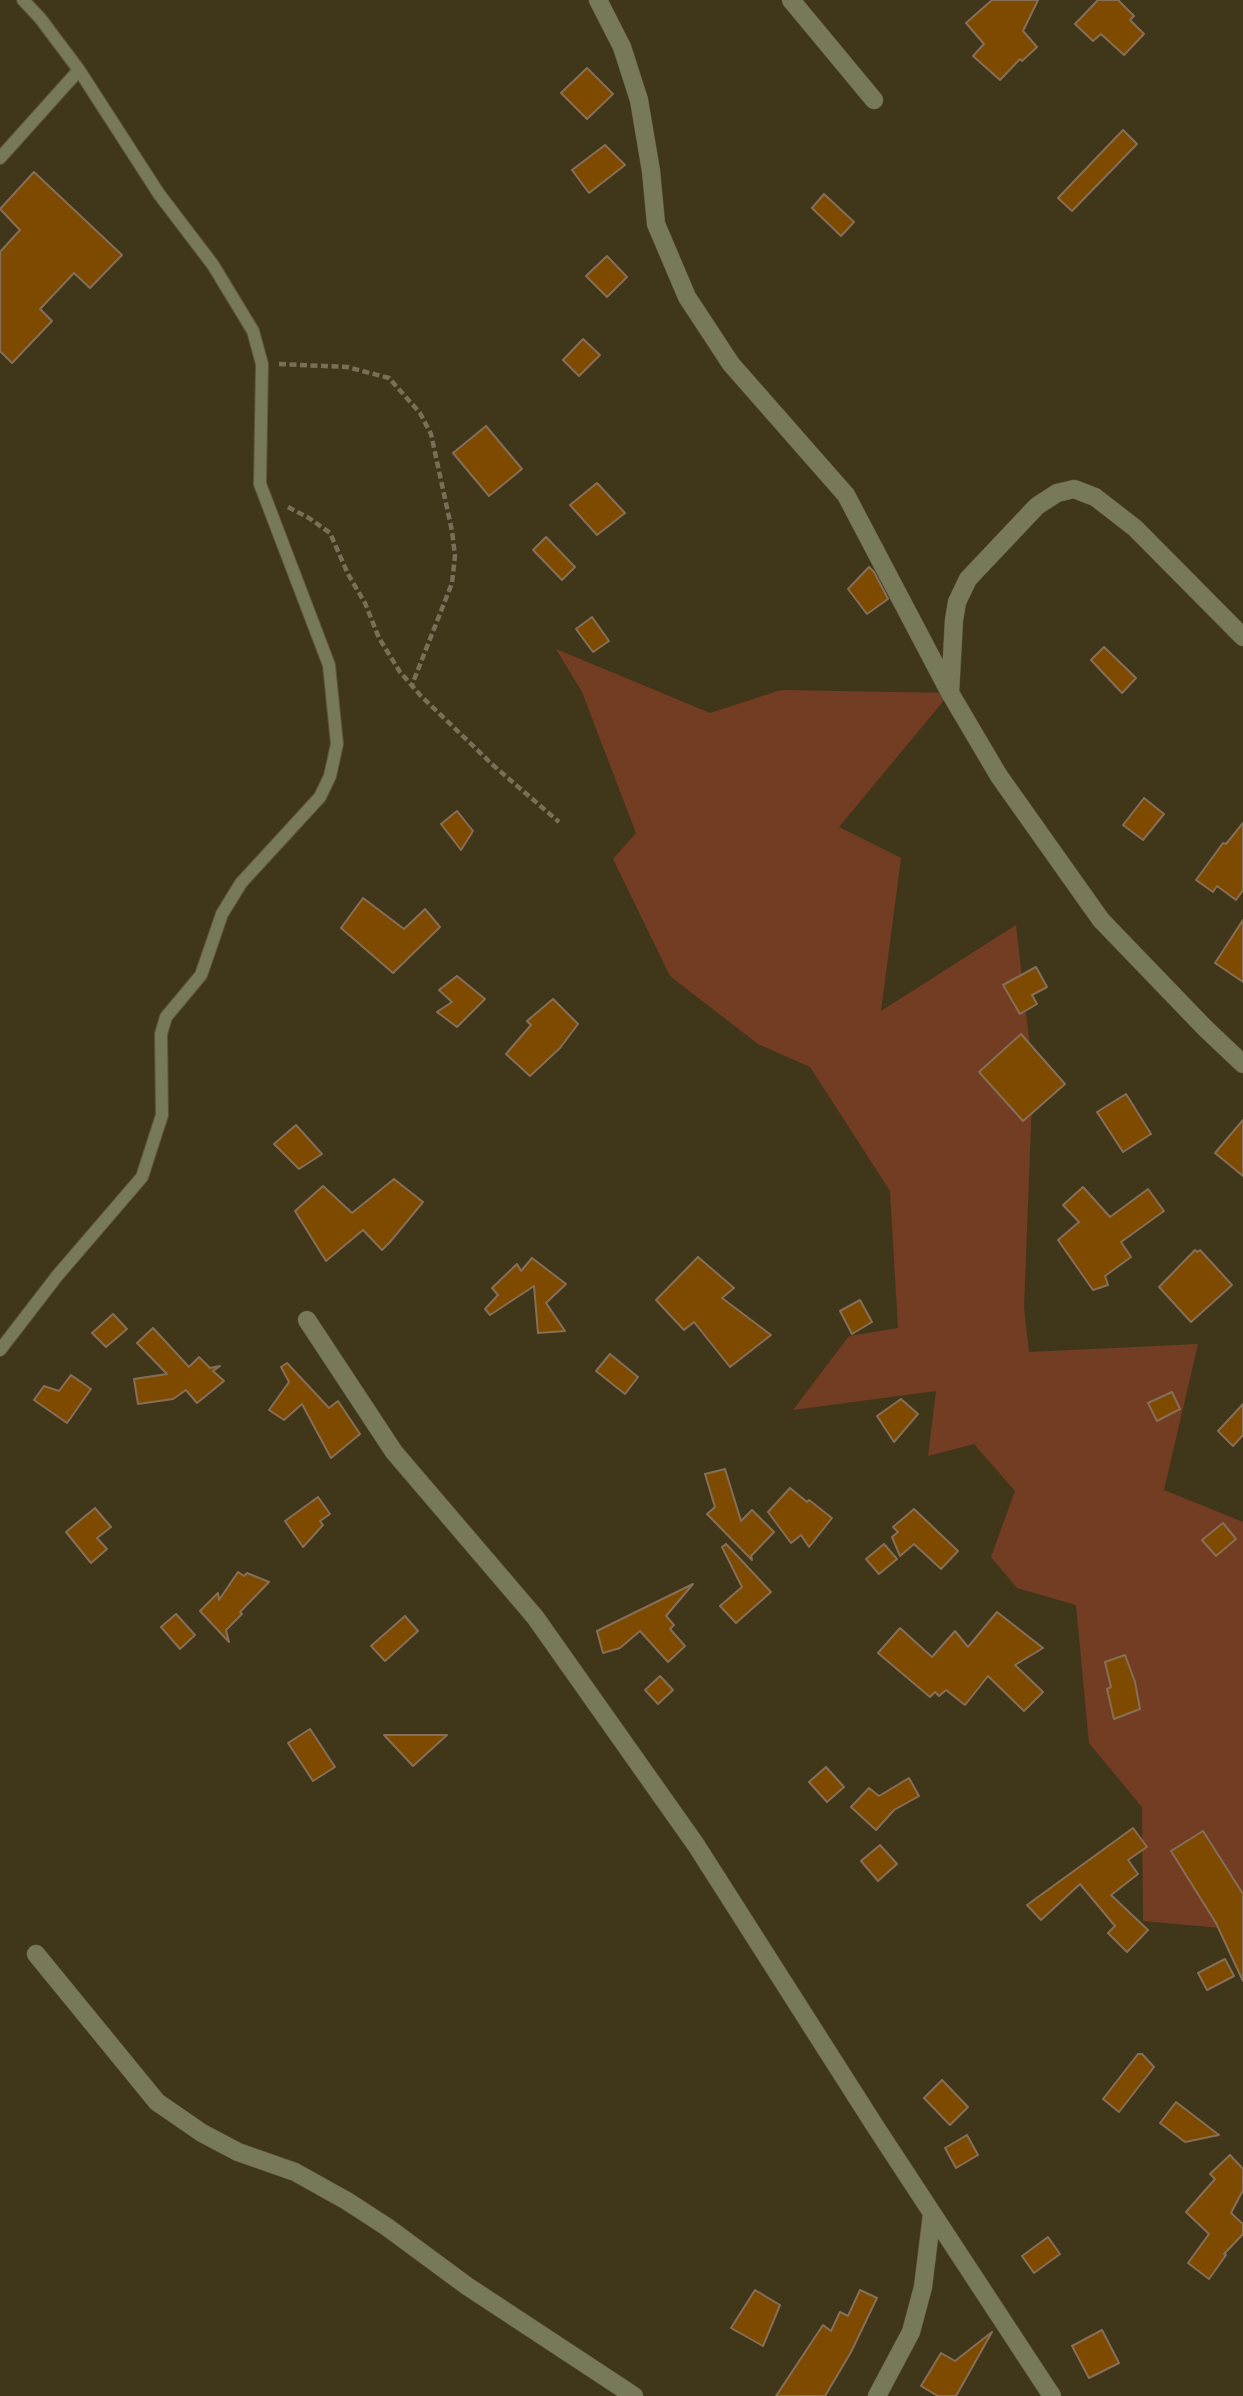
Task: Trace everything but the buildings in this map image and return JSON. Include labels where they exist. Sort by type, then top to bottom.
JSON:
[{"type":"street","points":[[598,0],[622,47],[639,100],[652,170],[656,224],[687,297],[731,364],[846,495],[950,693],[999,776],[1101,920],[1243,1064]]},
{"type":"street","points":[[791,0],[874,100]]},
{"type":"street","points":[[950,693],[954,620],[957,602],[968,579],[1037,506],[1057,493],[1074,489],[1095,497],[1135,528],[1243,637]]},
{"type":"street","points":[[307,1321],[394,1452],[535,1618],[696,1845],[1052,2396]]},
{"type":"street","points":[[36,1954],[157,2102],[202,2133],[238,2152],[295,2172],[347,2201],[467,2286],[634,2396]]},
{"type":"street","points":[[877,2396],[911,2332],[923,2287],[932,2214]]},
{"type":"lane","points":[[0,1350],[57,1276],[142,1177],[162,1115],[161,1034],[166,1017],[201,975],[222,914],[240,883],[320,797],[330,776],[337,744],[329,665],[260,484],[262,364],[253,331],[214,265],[159,194],[79,70],[23,0]]},
{"type":"lane","points":[[0,158],[79,70]]},
{"type":"path","points":[[262,364],[346,367],[388,378],[420,413],[431,434],[452,531],[455,556],[453,583],[412,685]]},
{"type":"path","points":[[265,496],[309,517],[330,533],[348,574],[365,603],[379,638],[400,672],[494,766],[559,822]]},
{"type":"shaded area","points":[[556,649],[710,713],[781,690],[950,693],[839,827],[901,858],[881,1011],[1016,925],[1033,1073],[1024,1308],[1029,1352],[1198,1344],[1164,1490],[1243,1522],[1243,1930],[1143,1921],[1142,1807],[1089,1743],[1076,1605],[1017,1588],[991,1557],[1015,1491],[974,1444],[928,1456],[936,1391],[793,1410],[849,1336],[898,1328],[890,1191],[810,1067],[758,1044],[670,976],[613,859],[636,833],[582,692]]}]
